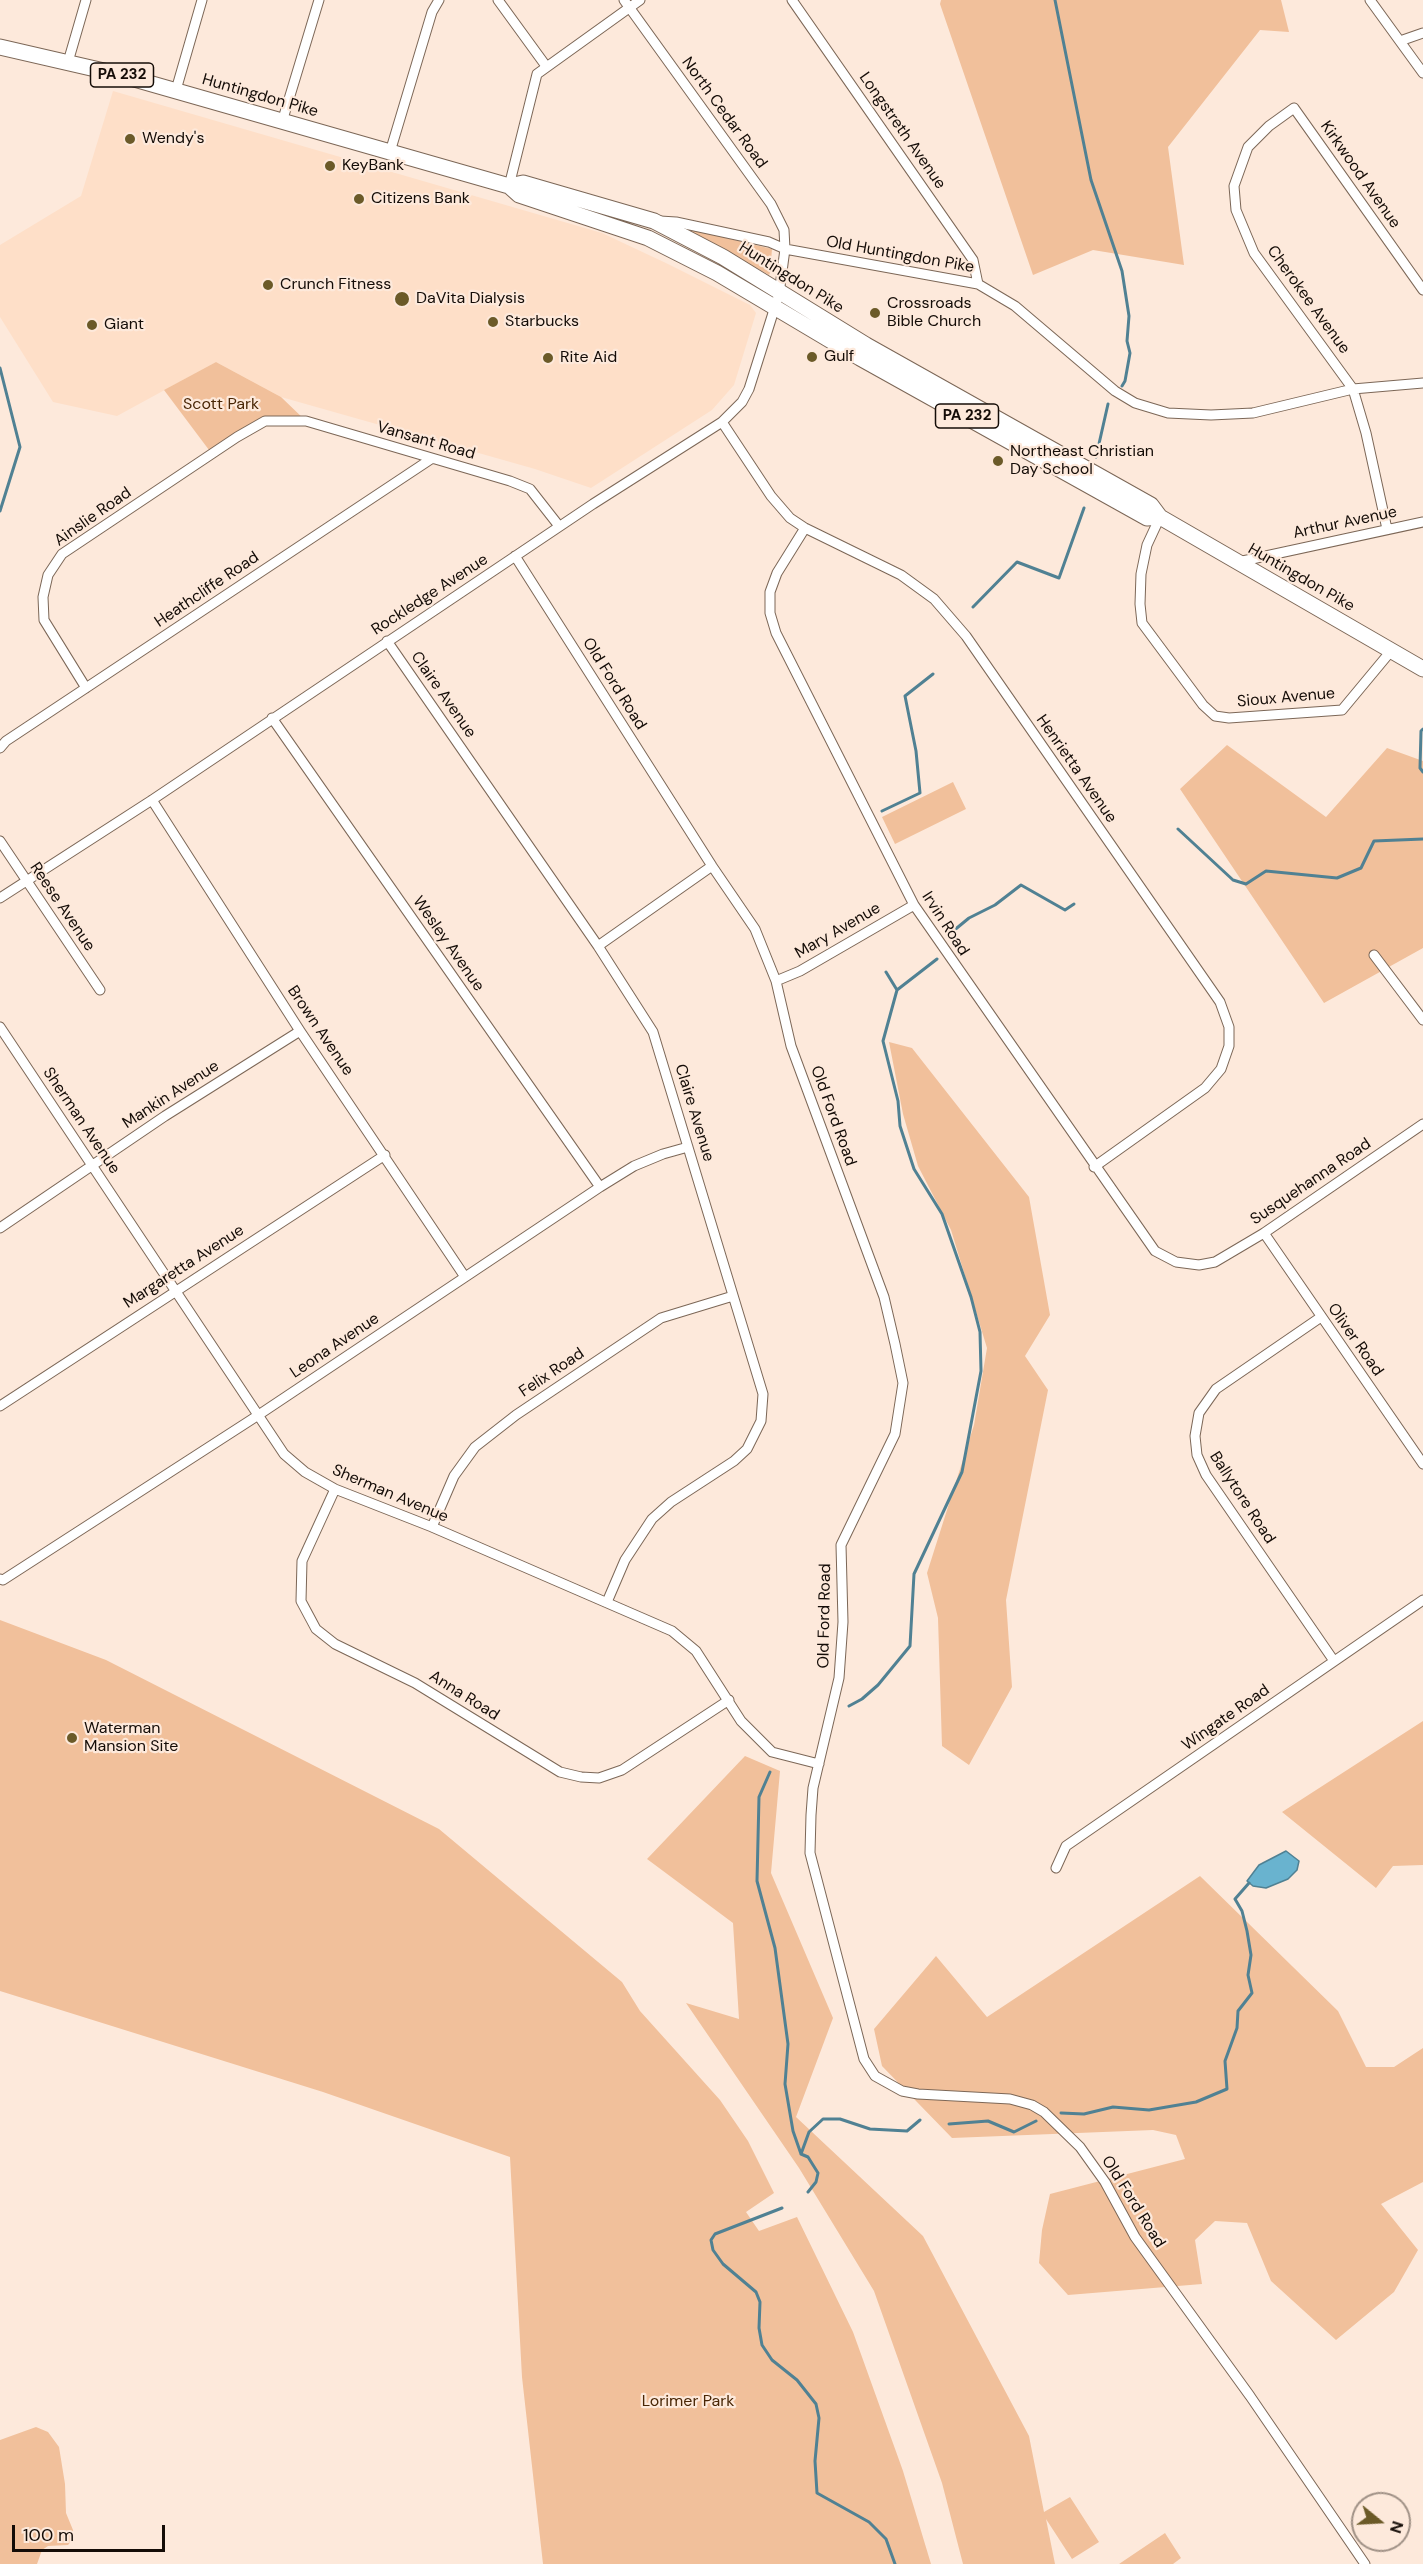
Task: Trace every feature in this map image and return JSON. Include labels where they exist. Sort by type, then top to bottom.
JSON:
[{"type":"main road","name":"Huntingdon Pike","points":[[0,47],[176,90],[509,186],[519,195],[648,238],[777,302],[1151,505],[1161,517],[1423,669]]},
{"type":"main road","name":"Huntingdon Pike","points":[[509,186],[523,183],[654,221],[723,257],[777,302]]},
{"type":"street","points":[[68,62],[86,0]]},
{"type":"street","points":[[176,90],[202,0]]},
{"type":"street","points":[[282,122],[319,0]]},
{"type":"street","points":[[390,152],[432,12],[439,0]]},
{"type":"street","points":[[498,0],[546,66]]},
{"type":"street","points":[[509,186],[537,74],[626,3],[639,0]]},
{"type":"street","name":"Longstreth Avenue","points":[[792,0],[973,260],[978,284]]},
{"type":"street","points":[[1370,0],[1423,73]]},
{"type":"street","name":"North Cedar Road","points":[[626,3],[771,204],[784,230],[785,249]]},
{"type":"street","points":[[1400,41],[1423,33]]},
{"type":"street","name":"Kirkwood Avenue","points":[[1294,108],[1423,290]]},
{"type":"street","name":"Cherokee Avenue","points":[[1294,108],[1269,126],[1248,147],[1234,186],[1236,210],[1254,253],[1353,389],[1366,433],[1387,528]]},
{"type":"street","name":"Old Huntingdon Pike","points":[[654,221],[676,222],[769,242],[785,249],[978,284],[1015,306],[1115,391],[1135,403],[1168,413],[1211,416],[1253,413],[1353,389],[1409,382],[1423,383]]},
{"type":"street","name":"Rockledge Avenue","points":[[0,898],[152,800],[559,526],[722,422],[742,402],[749,389],[777,302],[785,249]]},
{"type":"street","name":"Vansant Road","points":[[266,420],[306,421],[510,481],[530,489],[559,526]]},
{"type":"street","name":"Ainslie Road","points":[[87,688],[44,621],[43,597],[48,575],[57,561],[70,548],[266,420]]},
{"type":"street","name":"Henrietta Avenue","points":[[722,422],[771,496],[790,518],[805,528],[901,575],[941,607],[966,636],[1220,1002],[1229,1028],[1229,1047],[1221,1069],[1205,1088],[1094,1167]]},
{"type":"street","name":"Heathcliffe Road","points":[[0,748],[6,741],[431,459]]},
{"type":"street","name":"Sioux Avenue","points":[[1161,517],[1147,544],[1141,574],[1142,623],[1203,705],[1215,716],[1228,718],[1342,710],[1391,651]]},
{"type":"street","name":"Arthur Avenue","points":[[1238,562],[1423,522]]},
{"type":"street","name":"Irvin Road","points":[[805,528],[777,573],[770,592],[770,613],[776,633],[914,905],[1094,1167],[1155,1251],[1176,1262],[1199,1265],[1215,1262]]},
{"type":"street","name":"Old Ford Road","points":[[515,556],[712,866],[756,929],[776,981],[791,1046],[884,1297],[903,1383],[895,1434],[841,1545],[843,1622],[839,1678],[819,1764],[812,1806],[810,1853],[864,2059],[875,2076],[902,2091],[918,2094],[1011,2099],[1032,2105],[1044,2112],[1080,2147],[1105,2182],[1135,2237],[1250,2396],[1365,2564]]},
{"type":"street","name":"Claire Avenue","points":[[387,641],[598,946],[653,1032],[764,1394],[764,1411],[756,1436],[739,1457],[671,1502],[652,1519],[630,1551],[607,1602]]},
{"type":"street","name":"Wesley Avenue","points":[[272,718],[600,1187]]},
{"type":"street","name":"Brown Avenue","points":[[152,800],[300,1031],[465,1277]]},
{"type":"street","name":"Reese Avenue","points":[[0,841],[100,990]]},
{"type":"street","points":[[598,946],[712,866]]},
{"type":"street","name":"Mary Avenue","points":[[776,981],[800,971],[914,905]]},
{"type":"street","points":[[1374,955],[1423,1020]]},
{"type":"street","name":"Sherman Avenue","points":[[0,1027],[284,1454],[305,1472],[335,1489],[432,1527],[672,1631],[696,1651],[741,1721],[772,1752],[819,1764]]},
{"type":"street","name":"Mankin Avenue","points":[[0,1228],[165,1116],[300,1031]]},
{"type":"street","name":"Susquehanna Road","points":[[1215,1262],[1264,1233],[1423,1125]]},
{"type":"street","name":"Leona Avenue","points":[[2,1580],[257,1416],[600,1187],[634,1166],[688,1147]]},
{"type":"street","name":"Margaretta Avenue","points":[[0,1406],[175,1289],[385,1155]]},
{"type":"street","name":"Oliver Road","points":[[1264,1233],[1423,1464]]},
{"type":"street","name":"Felix Road","points":[[432,1527],[454,1476],[475,1447],[516,1415],[661,1318],[733,1296]]},
{"type":"street","name":"Ballytore Road","points":[[1321,1317],[1216,1389],[1199,1413],[1195,1436],[1197,1455],[1206,1475],[1334,1661]]},
{"type":"street","name":"Anna Road","points":[[335,1489],[314,1532],[301,1568],[302,1601],[316,1629],[334,1644],[416,1683],[560,1772],[581,1778],[599,1778],[622,1770],[729,1700]]},
{"type":"street","name":"Wingate Road","points":[[1056,1868],[1066,1846],[1423,1600]]},
{"type":"shaded area","points":[[113,91],[602,233],[668,264],[750,305],[756,313],[734,385],[712,410],[591,488],[535,469],[281,397],[216,362],[117,416],[53,402],[0,317],[0,245],[81,196]]},
{"type":"green space","points":[[941,0],[1281,0],[1289,32],[1260,30],[1168,147],[1184,265],[1093,250],[1033,275],[940,4]]},
{"type":"green space","points":[[685,228],[772,249],[769,275]]},
{"type":"green space","name":"Scott Park","points":[[216,362],[281,397],[306,421],[265,421],[212,454],[164,390]]},
{"type":"green space","points":[[1227,745],[1326,817],[1387,748],[1423,761],[1423,948],[1324,1003],[1180,789]]},
{"type":"green space","points":[[953,782],[966,809],[895,844],[882,817]]},
{"type":"green space","points":[[889,1042],[912,1048],[1029,1197],[1050,1315],[1025,1356],[1048,1390],[1006,1600],[1012,1687],[969,1765],[942,1746],[938,1618],[927,1573],[974,1425],[987,1348],[951,1230],[918,1166],[903,1114]]},
{"type":"green space","name":"Lorimer Park","points":[[0,1620],[106,1660],[439,1829],[622,1982],[640,2011],[720,2100],[748,2141],[774,2193],[746,2212],[759,2231],[797,2217],[853,2332],[903,2471],[931,2564],[543,2564],[522,2377],[510,2157],[323,2092],[0,1991]]},
{"type":"green space","points":[[1423,1721],[1423,1865],[1393,1866],[1376,1888],[1282,1812]]},
{"type":"green space","points":[[745,1756],[780,1771],[771,1873],[833,2018],[796,2117],[923,2236],[1029,2436],[1044,2512],[1070,2497],[1099,2542],[1072,2559],[1046,2519],[1055,2564],[963,2564],[942,2483],[874,2291],[799,2168],[686,2003],[739,2019],[733,1923],[647,1859]]},
{"type":"green space","points":[[1200,1876],[1338,2011],[1366,2067],[1394,2067],[1423,2048],[1423,2182],[1381,2204],[1418,2250],[1394,2292],[1336,2340],[1271,2281],[1247,2223],[1215,2221],[1195,2240],[1202,2284],[1068,2295],[1039,2263],[1042,2230],[1050,2194],[1185,2159],[1176,2135],[1153,2130],[952,2138],[882,2066],[874,2029],[936,1956],[987,2017]]},
{"type":"green space","points":[[36,2427],[48,2432],[59,2447],[65,2484],[66,2513],[73,2530],[73,2539],[68,2545],[48,2546],[42,2550],[37,2564],[0,2564],[0,2440]]},
{"type":"green space","points":[[1165,2533],[1181,2558],[1173,2564],[1119,2564]]},
{"type":"water","points":[[1286,1851],[1299,1861],[1297,1870],[1288,1879],[1266,1888],[1253,1886],[1247,1881],[1259,1865]]},
{"type":"waterway","points":[[1055,0],[1091,180],[1122,271],[1129,316],[1127,341],[1130,353],[1122,386]]},
{"type":"waterway","points":[[0,368],[20,447],[0,511]]},
{"type":"waterway","points":[[1096,457],[1108,404]]},
{"type":"waterway","points":[[973,607],[1017,562],[1059,578],[1084,508]]},
{"type":"waterway","points":[[882,811],[920,793],[916,751],[905,696],[933,674]]},
{"type":"waterway","points":[[1423,729],[1421,731],[1420,768],[1423,772]]},
{"type":"waterway","points":[[1178,829],[1233,880],[1246,884],[1266,871],[1337,878],[1361,868],[1374,841],[1423,839]]},
{"type":"waterway","points":[[952,932],[969,918],[995,905],[1021,885],[1065,910],[1074,904]]},
{"type":"waterway","points":[[849,1706],[862,1699],[878,1685],[910,1646],[914,1574],[962,1472],[981,1371],[980,1332],[971,1297],[942,1214],[914,1169],[900,1126],[898,1101],[883,1041],[897,990],[937,959]]},
{"type":"waterway","points":[[886,972],[897,990]]},
{"type":"waterway","points":[[770,1772],[759,1797],[757,1881],[775,1948],[788,2044],[785,2084],[793,2131],[801,2154]]},
{"type":"waterway","points":[[1061,2113],[1084,2114],[1113,2107],[1149,2110],[1196,2102],[1227,2089],[1225,2061],[1237,2028],[1238,2011],[1252,1993],[1248,1975],[1251,1955],[1247,1931],[1242,1911],[1235,1899],[1249,1883]]},
{"type":"waterway","points":[[801,2154],[809,2132],[823,2119],[840,2119],[870,2129],[907,2131],[920,2120]]},
{"type":"waterway","points":[[949,2124],[988,2121],[1014,2132],[1036,2121]]},
{"type":"waterway","points":[[801,2154],[808,2157],[818,2173],[816,2182],[808,2192]]},
{"type":"waterway","points":[[782,2208],[715,2234],[711,2240],[713,2250],[723,2264],[756,2292],[760,2302],[759,2328],[762,2345],[772,2360],[797,2380],[816,2404],[819,2418],[815,2461],[817,2493],[869,2522],[886,2539],[895,2564]]},
{"type":"place","name":"Wendy's","points":[[130,139]]},
{"type":"place","name":"KeyBank","points":[[330,166]]},
{"type":"place","name":"Citizens Bank","points":[[359,199]]},
{"type":"place","name":"Crunch Fitness","points":[[268,285]]},
{"type":"place","name":"DaVita Dialysis","points":[[402,299]]},
{"type":"place","name":"Crossroads Bible Church","points":[[875,313]]},
{"type":"place","name":"Starbucks","points":[[493,322]]},
{"type":"place","name":"Giant","points":[[92,325]]},
{"type":"place","name":"Gulf","points":[[812,357]]},
{"type":"place","name":"Rite Aid","points":[[548,358]]},
{"type":"place","name":"Northeast Christian Day School","points":[[998,461]]},
{"type":"place","name":"Waterman Mansion Site","points":[[72,1738]]}]
